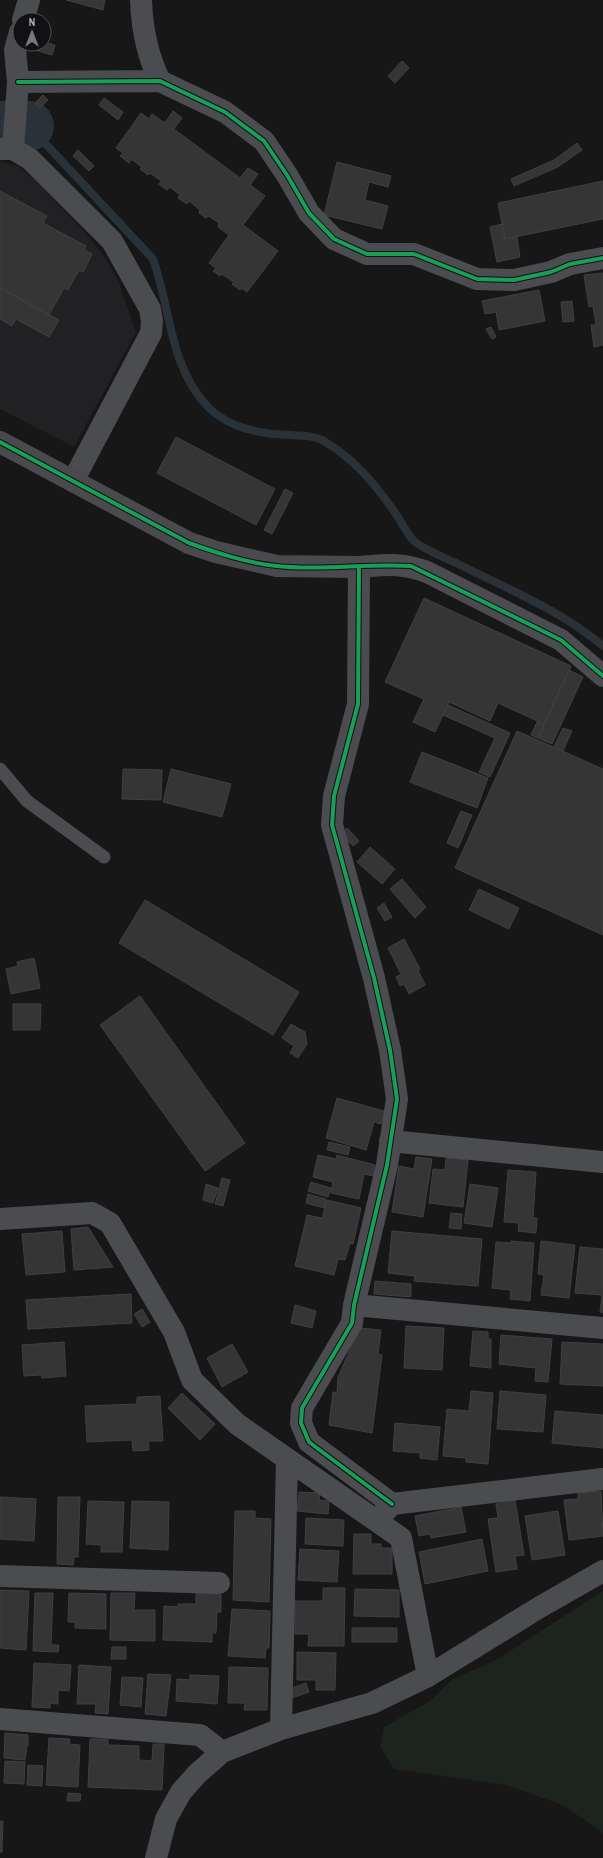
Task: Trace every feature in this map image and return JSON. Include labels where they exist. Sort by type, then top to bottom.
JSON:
[{"type":"street","points":[[25,12],[29,0]]},
{"type":"street","points":[[140,0],[142,19],[150,59],[160,81]]},
{"type":"street","points":[[15,52],[18,82],[9,145],[30,159],[112,241],[150,310],[152,321],[151,333],[73,481]]},
{"type":"street","points":[[18,82],[160,81],[225,112],[264,141],[287,175],[309,213],[334,238],[367,254],[414,254],[477,279],[514,280],[551,272],[570,264],[603,258]]},
{"type":"street","points":[[0,442],[189,543],[216,552],[277,566],[359,567],[388,564],[411,566],[427,572],[560,640],[603,676]]},
{"type":"street","points":[[359,567],[358,704],[334,796],[332,824],[374,978],[390,1050],[397,1099],[387,1165],[354,1305],[352,1322],[302,1408],[302,1423],[309,1442],[392,1504],[603,1479]]},
{"type":"street","points":[[390,1141],[603,1162]]},
{"type":"street","points":[[0,1220],[92,1213],[110,1223],[174,1332],[192,1380],[237,1424],[401,1538],[428,1676]]},
{"type":"street","points":[[354,1305],[603,1328]]},
{"type":"street","points":[[281,1729],[287,1459]]},
{"type":"street","points":[[378,1521],[392,1504]]},
{"type":"street","points":[[156,1858],[166,1819],[181,1792],[197,1774],[222,1752],[281,1729],[372,1703],[428,1676],[540,1607],[603,1572]]},
{"type":"street","points":[[0,1576],[219,1583]]},
{"type":"street","points":[[0,1719],[200,1735],[222,1752]]},
{"type":"lane","points":[[0,769],[27,801],[104,857]]},
{"type":"shaded area","points":[[0,161],[18,166],[35,180],[84,231],[106,259],[118,280],[136,332],[74,447],[0,409]]},
{"type":"shaded area","points":[[603,1591],[603,1833],[563,1805],[506,1785],[394,1769],[380,1746],[384,1727],[430,1701],[453,1679],[496,1660]]},
{"type":"building","points":[[66,0],[105,0],[103,10]]},
{"type":"building","points":[[52,44],[55,45],[52,55],[42,52],[52,52]]},
{"type":"building","points":[[402,61],[409,68],[395,83],[388,76]]},
{"type":"building","points":[[43,95],[48,100],[40,108],[35,103]]},
{"type":"building","points":[[104,98],[123,112],[118,120],[99,105]]},
{"type":"building","points":[[173,111],[182,118],[174,129],[240,178],[248,168],[258,174],[250,185],[265,196],[243,225],[278,251],[247,292],[241,288],[240,290],[232,284],[234,282],[222,274],[220,276],[213,271],[216,268],[209,263],[229,235],[218,227],[219,223],[209,216],[206,218],[199,213],[200,210],[189,201],[187,204],[178,198],[180,195],[170,187],[167,190],[159,184],[161,181],[150,173],[148,175],[140,169],[142,167],[131,159],[129,163],[120,156],[123,153],[116,148],[141,113],[149,119],[152,114],[165,123]]},
{"type":"building","points":[[577,143],[582,150],[558,167],[514,186],[511,179],[554,160]]},
{"type":"building","points":[[78,150],[94,166],[89,171],[73,156]]},
{"type":"building","points":[[337,162],[391,176],[388,187],[369,182],[365,200],[388,206],[382,229],[324,215]]},
{"type":"building","points":[[603,181],[603,219],[505,239],[498,203]]},
{"type":"building","points":[[0,191],[47,216],[43,223],[86,246],[84,250],[92,254],[83,272],[79,270],[68,290],[64,288],[49,315],[0,288]]},
{"type":"building","points":[[502,224],[505,239],[517,237],[520,257],[497,262],[490,227]]},
{"type":"building","points":[[603,273],[603,345],[594,347],[591,325],[596,325],[593,306],[589,307],[584,275]]},
{"type":"building","points":[[0,288],[59,320],[49,337],[16,319],[12,326],[0,319]]},
{"type":"building","points":[[539,290],[545,321],[499,330],[496,312],[485,314],[482,301]]},
{"type":"building","points":[[572,301],[574,321],[563,322],[561,302]]},
{"type":"building","points":[[491,327],[496,337],[492,339],[486,329]]},
{"type":"building","points":[[176,437],[275,489],[256,525],[157,473]]},
{"type":"building","points":[[285,489],[293,493],[272,534],[264,530]]},
{"type":"building","points":[[424,598],[571,666],[544,724],[498,703],[490,721],[449,702],[435,732],[413,722],[424,699],[385,682]]},
{"type":"building","points":[[569,670],[583,677],[552,744],[538,738]]},
{"type":"building","points":[[448,705],[510,733],[490,777],[479,772],[495,738],[443,715]]},
{"type":"building","points":[[537,722],[544,725],[538,738],[531,735]]},
{"type":"building","points":[[563,728],[572,731],[563,751],[554,747]]},
{"type":"building","points":[[517,731],[603,769],[603,935],[455,868]]},
{"type":"building","points":[[422,752],[488,778],[477,808],[410,782]]},
{"type":"building","points":[[123,769],[162,770],[161,800],[122,799]]},
{"type":"building","points":[[171,769],[231,784],[222,817],[163,802]]},
{"type":"building","points":[[461,811],[472,815],[458,848],[447,843]]},
{"type":"building","points":[[347,828],[359,841],[353,846],[341,834]]},
{"type":"building","points":[[370,847],[395,869],[382,884],[357,862]]},
{"type":"building","points":[[402,879],[426,907],[415,918],[390,889]]},
{"type":"building","points":[[479,889],[519,908],[509,929],[469,910]]},
{"type":"building","points":[[145,900],[299,992],[273,1035],[119,943]]},
{"type":"building","points":[[384,903],[392,917],[385,921],[377,908]]},
{"type":"building","points":[[404,939],[420,969],[418,970],[425,985],[409,994],[404,984],[400,986],[396,977],[401,974],[388,948]]},
{"type":"building","points":[[34,958],[40,988],[11,994],[6,969],[18,966],[17,962]]},
{"type":"building","points":[[140,996],[245,1143],[205,1171],[100,1025]]},
{"type":"building","points":[[13,1004],[41,1004],[40,1030],[13,1030]]},
{"type":"building","points":[[291,1024],[305,1032],[307,1044],[298,1058],[290,1053],[294,1046],[282,1038]]},
{"type":"building","points":[[337,1098],[384,1111],[381,1124],[374,1122],[366,1150],[326,1138]]},
{"type":"building","points":[[329,1142],[350,1147],[348,1155],[327,1150]]},
{"type":"building","points":[[318,1155],[336,1159],[337,1155],[375,1165],[373,1176],[364,1174],[359,1199],[331,1193],[333,1182],[313,1177]]},
{"type":"building","points":[[416,1157],[432,1159],[423,1217],[392,1212],[399,1166],[414,1169]]},
{"type":"building","points":[[446,1158],[468,1160],[463,1207],[429,1203],[433,1169],[445,1170]]},
{"type":"building","points":[[508,1170],[536,1172],[533,1218],[537,1218],[536,1233],[518,1231],[519,1223],[504,1222]]},
{"type":"building","points":[[222,1178],[230,1180],[223,1206],[215,1204]]},
{"type":"building","points":[[311,1182],[331,1188],[328,1197],[308,1191]]},
{"type":"building","points":[[206,1184],[218,1188],[213,1203],[203,1200]]},
{"type":"building","points":[[470,1184],[498,1188],[492,1227],[464,1223]]},
{"type":"building","points":[[308,1194],[326,1199],[324,1208],[306,1203]]},
{"type":"building","points":[[327,1200],[361,1208],[353,1244],[350,1243],[345,1260],[338,1259],[334,1275],[295,1266],[307,1215],[322,1218]]},
{"type":"building","points":[[451,1213],[462,1214],[461,1229],[449,1228]]},
{"type":"building","points":[[88,1227],[113,1267],[74,1270],[71,1229]]},
{"type":"building","points":[[62,1231],[65,1272],[26,1275],[22,1234]]},
{"type":"building","points":[[392,1231],[482,1239],[478,1286],[414,1281],[415,1276],[388,1273]]},
{"type":"building","points":[[511,1241],[534,1243],[530,1301],[510,1299],[511,1290],[492,1288],[496,1242],[511,1243]]},
{"type":"building","points":[[541,1241],[575,1245],[569,1298],[541,1295],[544,1275],[538,1274]]},
{"type":"building","points":[[580,1247],[603,1249],[603,1313],[600,1312],[602,1295],[575,1293]]},
{"type":"building","points":[[375,1281],[411,1284],[411,1297],[374,1294]]},
{"type":"building","points":[[131,1294],[132,1323],[28,1329],[26,1300]]},
{"type":"building","points":[[295,1305],[316,1311],[312,1328],[291,1323]]},
{"type":"building","points":[[142,1309],[150,1322],[142,1327],[134,1314]]},
{"type":"building","points":[[406,1326],[444,1328],[442,1370],[404,1368]]},
{"type":"building","points":[[360,1328],[381,1330],[378,1354],[382,1355],[372,1433],[329,1425],[333,1392],[337,1393],[338,1377]]},
{"type":"building","points":[[473,1331],[488,1332],[488,1339],[491,1339],[491,1368],[470,1366]]},
{"type":"building","points":[[501,1335],[552,1339],[548,1382],[535,1381],[536,1368],[499,1364]]},
{"type":"building","points":[[64,1342],[66,1376],[42,1378],[41,1375],[24,1376],[22,1345]]},
{"type":"building","points":[[562,1342],[603,1344],[603,1386],[560,1384]]},
{"type":"building","points":[[232,1344],[248,1372],[222,1387],[207,1358]]},
{"type":"building","points":[[471,1391],[493,1393],[488,1464],[466,1462],[466,1458],[443,1456],[447,1409],[469,1411]]},
{"type":"building","points":[[500,1391],[546,1395],[543,1432],[497,1429]]},
{"type":"building","points":[[182,1393],[215,1424],[200,1440],[168,1408]]},
{"type":"building","points":[[160,1396],[163,1441],[148,1441],[149,1450],[133,1451],[132,1440],[87,1442],[85,1406],[137,1404],[137,1397]]},
{"type":"building","points":[[555,1411],[603,1415],[603,1448],[552,1443]]},
{"type":"building","points":[[395,1423],[440,1427],[437,1460],[420,1458],[420,1453],[393,1451]]},
{"type":"building","points":[[601,1491],[603,1536],[569,1540],[564,1500],[578,1499],[578,1493]]},
{"type":"building","points":[[299,1492],[320,1493],[319,1500],[329,1501],[328,1514],[297,1511]]},
{"type":"building","points":[[0,1497],[36,1499],[34,1541],[0,1539]]},
{"type":"building","points":[[58,1497],[80,1497],[78,1557],[74,1557],[73,1565],[57,1564]]},
{"type":"building","points":[[515,1500],[524,1555],[515,1556],[517,1569],[496,1572],[488,1519],[498,1518],[496,1504]]},
{"type":"building","points":[[88,1501],[124,1502],[122,1552],[101,1552],[101,1545],[86,1544]]},
{"type":"building","points":[[132,1501],[169,1502],[168,1550],[130,1548]]},
{"type":"building","points":[[461,1507],[466,1532],[431,1538],[430,1534],[419,1536],[415,1516]]},
{"type":"building","points":[[235,1511],[255,1511],[255,1518],[271,1519],[269,1602],[233,1600]]},
{"type":"building","points":[[558,1511],[565,1555],[532,1560],[525,1516]]},
{"type":"building","points":[[306,1518],[344,1520],[343,1546],[305,1544]]},
{"type":"building","points":[[354,1534],[371,1534],[371,1544],[381,1544],[381,1548],[392,1548],[392,1574],[353,1574]]},
{"type":"building","points":[[482,1539],[488,1571],[425,1584],[419,1552]]},
{"type":"building","points":[[300,1549],[339,1551],[337,1582],[298,1580]]},
{"type":"building","points":[[323,1588],[345,1588],[344,1646],[308,1646],[309,1634],[295,1634],[295,1601],[323,1601]]},
{"type":"building","points":[[355,1589],[399,1590],[399,1617],[354,1616]]},
{"type":"building","points":[[0,1590],[29,1591],[26,1650],[0,1648]]},
{"type":"building","points":[[35,1593],[53,1593],[51,1645],[59,1645],[58,1652],[33,1651]]},
{"type":"building","points":[[69,1593],[106,1594],[106,1629],[75,1628],[75,1622],[68,1622]]},
{"type":"building","points":[[111,1593],[135,1593],[134,1610],[155,1610],[155,1641],[110,1640]]},
{"type":"building","points":[[196,1593],[221,1594],[221,1612],[217,1612],[216,1633],[212,1633],[212,1642],[163,1640],[164,1606],[178,1607],[178,1604],[196,1604]]},
{"type":"building","points":[[232,1609],[270,1611],[269,1648],[266,1648],[265,1658],[228,1656]]},
{"type":"building","points":[[352,1628],[397,1628],[397,1642],[352,1642]]},
{"type":"building","points":[[112,1647],[126,1647],[126,1659],[111,1659]]},
{"type":"building","points":[[297,1652],[336,1653],[335,1690],[316,1690],[316,1680],[297,1680]]},
{"type":"building","points":[[34,1663],[71,1665],[69,1691],[58,1690],[58,1704],[50,1703],[50,1708],[32,1707]]},
{"type":"building","points":[[79,1665],[111,1667],[108,1714],[95,1713],[96,1704],[77,1704]]},
{"type":"building","points":[[229,1667],[268,1668],[267,1710],[244,1710],[245,1703],[228,1703]]},
{"type":"building","points":[[148,1674],[171,1675],[166,1716],[145,1714]]},
{"type":"building","points":[[190,1675],[219,1676],[217,1704],[176,1701],[177,1679],[190,1680]]},
{"type":"building","points":[[122,1677],[143,1678],[141,1707],[120,1705]]},
{"type":"building","points":[[306,1683],[309,1692],[292,1698],[289,1689]]},
{"type":"building","points":[[5,1733],[28,1735],[28,1746],[25,1760],[4,1758]]},
{"type":"building","points":[[49,1738],[70,1739],[69,1744],[80,1745],[78,1787],[46,1785]]},
{"type":"building","points":[[90,1739],[108,1739],[108,1745],[139,1746],[139,1760],[152,1761],[153,1744],[164,1744],[162,1790],[88,1787]]},
{"type":"building","points":[[5,1761],[25,1762],[24,1784],[4,1783]]},
{"type":"building","points":[[28,1765],[43,1766],[42,1786],[27,1785]]},
{"type":"building","points":[[68,1793],[81,1794],[80,1801],[67,1801]]},
{"type":"building","points":[[0,1821],[3,1821],[2,1852],[0,1852]]},
{"type":"waterway","points":[[0,126],[29,126]]},
{"type":"waterway","points":[[29,126],[153,259],[178,355],[185,374],[195,391],[208,407],[226,421],[246,429],[257,432],[311,436],[318,438],[334,447],[354,463],[372,482],[415,542],[432,552],[532,600],[569,621],[603,646]]},
{"type":"cycle path","points":[[18,82],[160,81],[225,112],[264,141],[287,175],[309,213],[334,239],[367,254],[414,254],[477,279],[514,280],[551,272],[570,264],[603,258]]},
{"type":"cycle path","points":[[0,442],[189,543],[221,554],[255,563],[277,566],[311,568],[378,565],[411,566],[561,640],[603,676]]},
{"type":"cycle path","points":[[359,567],[358,704],[334,796],[332,825],[374,978],[390,1050],[397,1099],[387,1165],[354,1305],[352,1323],[302,1408],[301,1423],[309,1442],[392,1504]]}]
